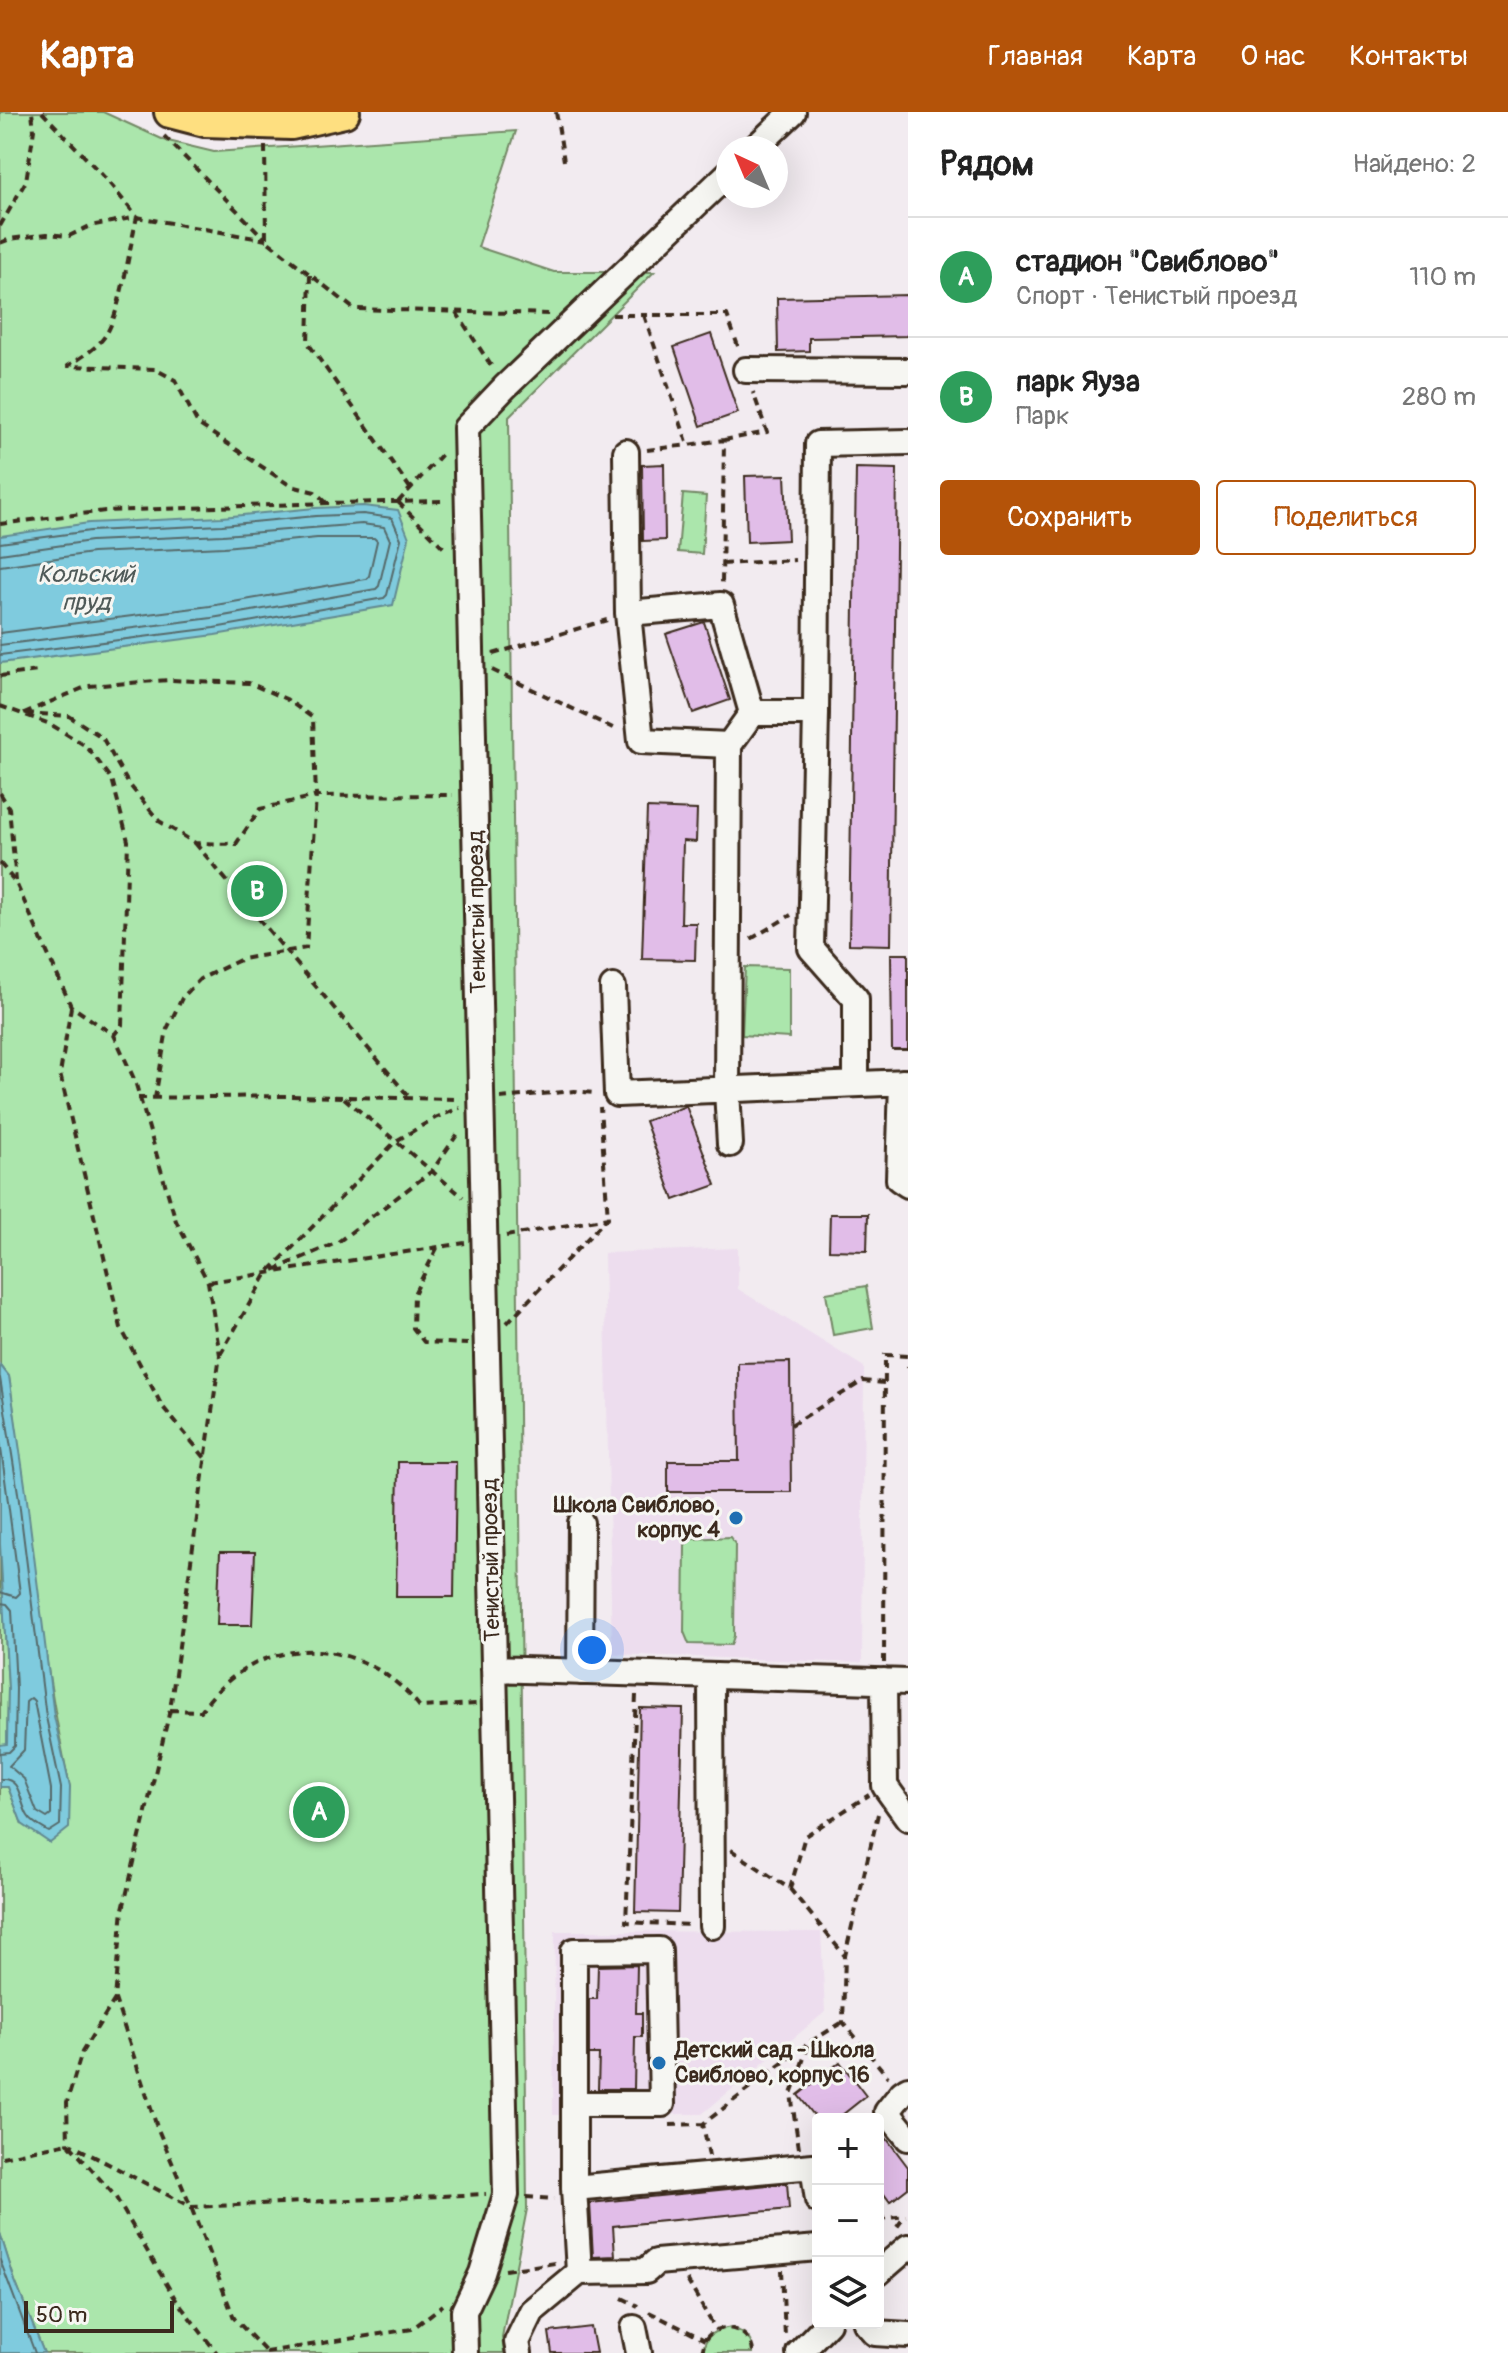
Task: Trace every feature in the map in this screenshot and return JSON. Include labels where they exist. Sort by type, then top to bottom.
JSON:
[{"type":"main road","points":[[165,122],[291,124],[344,112]]},
{"type":"street","points":[[768,136],[793,112]]},
{"type":"street","points":[[466,428],[716,185]]},
{"type":"street","points":[[746,370],[908,371]]},
{"type":"street","name":"Тенистый проезд","points":[[465,2353],[464,2311],[482,2273],[506,2195],[466,428]]},
{"type":"street","points":[[856,1084],[856,999],[811,948],[818,444],[908,442]]},
{"type":"street","points":[[626,452],[628,613],[641,741],[729,745]]},
{"type":"street","points":[[628,613],[721,605],[752,713]]},
{"type":"street","points":[[752,713],[816,713]]},
{"type":"street","points":[[730,1144],[727,1090],[729,745],[752,713]]},
{"type":"street","points":[[613,987],[617,1094],[905,1082],[899,1179],[908,1185]]},
{"type":"street","points":[[580,1672],[581,1523]]},
{"type":"street","name":"Тенистый проезд","points":[[494,1669],[711,1676],[767,1682],[836,1684],[896,1681]]},
{"type":"street","points":[[711,1676],[712,1926]]},
{"type":"street","points":[[896,1681],[885,1786],[908,1818]]},
{"type":"street","points":[[575,2104],[662,2104],[659,1950],[574,1951],[574,2194],[578,2266]]},
{"type":"street","points":[[894,2103],[908,2138]]},
{"type":"street","points":[[574,2194],[712,2175],[813,2166],[816,2185]]},
{"type":"street","points":[[884,2268],[908,2247]]},
{"type":"street","points":[[519,2353],[517,2342],[532,2311],[578,2266],[646,2271],[656,2262],[812,2248]]},
{"type":"street","points":[[634,2328],[639,2353]]},
{"type":"street","points":[[798,2344],[819,2329]]},
{"type":"street","points":[[871,2329],[875,2333],[908,2335]]},
{"type":"path","points":[[0,226],[26,181],[34,130],[32,112]]},
{"type":"path","points":[[42,112],[106,179],[137,217]]},
{"type":"path","points":[[556,112],[564,161]]},
{"type":"path","points":[[165,122],[266,240],[354,309],[727,315],[767,432],[626,452]]},
{"type":"path","points":[[264,123],[266,240]]},
{"type":"path","points":[[137,217],[114,314],[106,335],[68,366],[155,369],[175,380],[198,424],[291,486],[315,492],[327,503]]},
{"type":"path","points":[[0,243],[47,234],[69,236],[90,226],[137,217],[266,240]]},
{"type":"path","points":[[310,275],[308,343],[410,488]]},
{"type":"path","points":[[456,312],[505,387]]},
{"type":"path","points":[[644,315],[688,445]]},
{"type":"path","points":[[398,502],[466,428]]},
{"type":"path","points":[[721,605],[724,440]]},
{"type":"path","points":[[0,524],[105,511],[468,501]]},
{"type":"path","points":[[398,502],[469,573]]},
{"type":"path","points":[[722,564],[817,559]]},
{"type":"path","points":[[471,660],[628,613]]},
{"type":"path","points":[[471,660],[641,741]]},
{"type":"path","points":[[0,676],[37,671]]},
{"type":"path","points":[[24,713],[88,686],[170,680],[249,683],[286,699],[313,718],[316,796],[306,948],[242,959],[200,979],[182,998],[167,1029],[155,1098]]},
{"type":"path","points":[[0,706],[50,724],[86,746],[112,779],[128,841],[122,1025],[114,1035]]},
{"type":"path","points":[[24,713],[69,716],[102,737],[128,783],[159,821],[195,843],[410,1098]]},
{"type":"path","points":[[0,793],[9,808],[16,883]]},
{"type":"path","points":[[195,843],[236,844],[260,809],[316,796],[474,794]]},
{"type":"path","points":[[0,863],[16,883],[71,1006],[114,1035],[135,1081],[176,1221],[208,1282],[220,1355],[170,1710],[123,1909],[115,1999],[157,2127],[234,2318],[267,2353],[412,2329],[447,2301]]},
{"type":"path","points":[[728,952],[812,904]]},
{"type":"path","points":[[71,1006],[60,1074],[121,1328],[162,1406],[206,1459]]},
{"type":"path","points":[[138,1098],[481,1100],[574,1091],[599,1093],[608,1218],[487,1344],[424,1342],[413,1328],[414,1294],[438,1247]]},
{"type":"path","points":[[344,1098],[484,1214]]},
{"type":"path","points":[[220,1355],[267,1273],[396,1141],[435,1118],[481,1100]]},
{"type":"path","points":[[267,1273],[338,1242],[432,1171],[481,1100]]},
{"type":"path","points":[[208,1282],[608,1218]]},
{"type":"path","points":[[896,1681],[885,1355],[908,1356]]},
{"type":"path","points":[[791,1425],[863,1381],[884,1383]]},
{"type":"path","points":[[170,1710],[201,1711],[218,1689],[247,1668],[280,1654],[316,1651],[368,1663],[398,1683],[420,1707],[478,1704]]},
{"type":"path","points":[[637,1674],[626,1922],[712,1926]]},
{"type":"path","points":[[790,1889],[805,1836],[885,1786]]},
{"type":"path","points":[[885,1786],[845,1956],[843,2022],[894,2103]]},
{"type":"path","points":[[713,1838],[790,1889],[845,1956]]},
{"type":"path","points":[[115,1999],[82,2052],[67,2102],[68,2143],[115,2196],[176,2300],[217,2353]]},
{"type":"path","points":[[712,2175],[703,2124],[810,2042],[843,2022]]},
{"type":"path","points":[[802,2167],[791,2094],[810,2042]]},
{"type":"path","points":[[2,2157],[68,2143],[191,2207],[574,2194]]},
{"type":"path","points":[[884,2218],[908,2216]]},
{"type":"path","points":[[781,2251],[785,2345],[798,2344]]},
{"type":"path","points":[[676,2260],[716,2330]]},
{"type":"path","points":[[482,2273],[578,2266]]},
{"type":"path","points":[[634,2328],[622,2298],[705,2340]]},
{"type":"path","points":[[702,2353],[705,2340],[716,2330],[731,2327],[744,2333],[753,2345],[753,2353]]},
{"type":"shaded area","name":"Школа Свиблово, корпус 4","points":[[738,1248],[738,1289],[864,1367],[862,1663],[612,1654],[604,1253]]},
{"type":"shaded area","name":"Детский сад - Школа Свиблово, корпус 16","points":[[555,1931],[821,1932],[825,2012],[702,2114],[553,2115]]},
{"type":"green space","points":[[0,112],[103,112],[164,140],[214,152],[516,131],[478,247],[554,272],[654,272],[509,417],[527,2209],[502,2337],[504,2353],[44,2353],[15,2281],[0,2233],[0,1787],[8,1787],[22,1824],[70,1787],[43,1634],[9,1377],[0,1365]]},
{"type":"green space","points":[[683,494],[706,496],[702,554],[678,552]]},
{"type":"green space","points":[[745,967],[789,968],[789,1038],[742,1035]]},
{"type":"green space","points":[[866,1286],[873,1328],[833,1335],[826,1293]]},
{"type":"green space","points":[[730,1537],[735,1544],[734,1636],[731,1645],[689,1644],[684,1632],[685,1545],[691,1539]]},
{"type":"green space","points":[[0,1544],[8,1688],[7,1745],[0,1745]]},
{"type":"green space","points":[[731,2327],[747,2337],[753,2353],[702,2353],[711,2334]]},
{"type":"water","name":"Кольский пруд","points":[[363,506],[398,510],[409,538],[393,605],[215,635],[0,663],[0,536],[89,523]]},
{"type":"water","points":[[0,1365],[9,1376],[54,1716],[70,1787],[69,1828],[50,1843],[22,1824],[8,1787],[0,1787],[0,1745],[7,1744],[8,1688],[0,1544]]},
{"type":"water","points":[[0,2233],[15,2281],[44,2353],[0,2353]]},
{"type":"building","points":[[908,295],[908,336],[809,338],[809,351],[778,352],[777,298]]},
{"type":"building","points":[[711,334],[738,413],[701,426],[674,347]]},
{"type":"building","points":[[664,464],[665,540],[643,541],[642,465]]},
{"type":"building","points":[[856,468],[897,469],[891,945],[849,944]]},
{"type":"building","points":[[785,475],[788,540],[747,542],[745,476]]},
{"type":"building","points":[[704,622],[730,700],[693,713],[666,634]]},
{"type":"building","points":[[647,808],[697,810],[696,842],[683,841],[681,923],[696,923],[695,960],[642,959]]},
{"type":"building","points":[[891,954],[908,954],[908,1050],[892,1050]]},
{"type":"building","points":[[686,1106],[716,1185],[674,1200],[645,1121]]},
{"type":"building","points":[[830,1214],[868,1214],[867,1251],[829,1250]]},
{"type":"building","points":[[790,1362],[791,1492],[668,1492],[668,1461],[739,1461],[738,1363]]},
{"type":"building","points":[[398,1462],[456,1462],[454,1597],[396,1597]]},
{"type":"building","points":[[220,1552],[255,1552],[252,1625],[217,1625]]},
{"type":"building","points":[[640,1708],[683,1709],[678,1913],[635,1912]]},
{"type":"building","points":[[637,1965],[636,2013],[642,2013],[642,2037],[635,2037],[634,2089],[598,2089],[599,2054],[589,2054],[589,1999],[597,1999],[598,1966]]},
{"type":"building","points":[[840,2062],[866,2096],[845,2113],[812,2113],[798,2095]]},
{"type":"building","points":[[887,2139],[908,2167],[908,2188],[890,2202],[884,2194],[884,2141]]},
{"type":"building","points":[[787,2183],[789,2209],[613,2226],[615,2256],[593,2257],[590,2203]]},
{"type":"building","points":[[591,2327],[596,2353],[552,2353],[549,2332]]},
{"type":"place","name":"парк Яуза","points":[[257,891]]},
{"type":"place","name":"Школа Свиблово, корпус 4","points":[[736,1518]]},
{"type":"place","name":"стадион \"Свиблово\"","points":[[319,1812]]},
{"type":"place","name":"Детский сад - Школа Свиблово, корпус 16","points":[[659,2063]]}]
